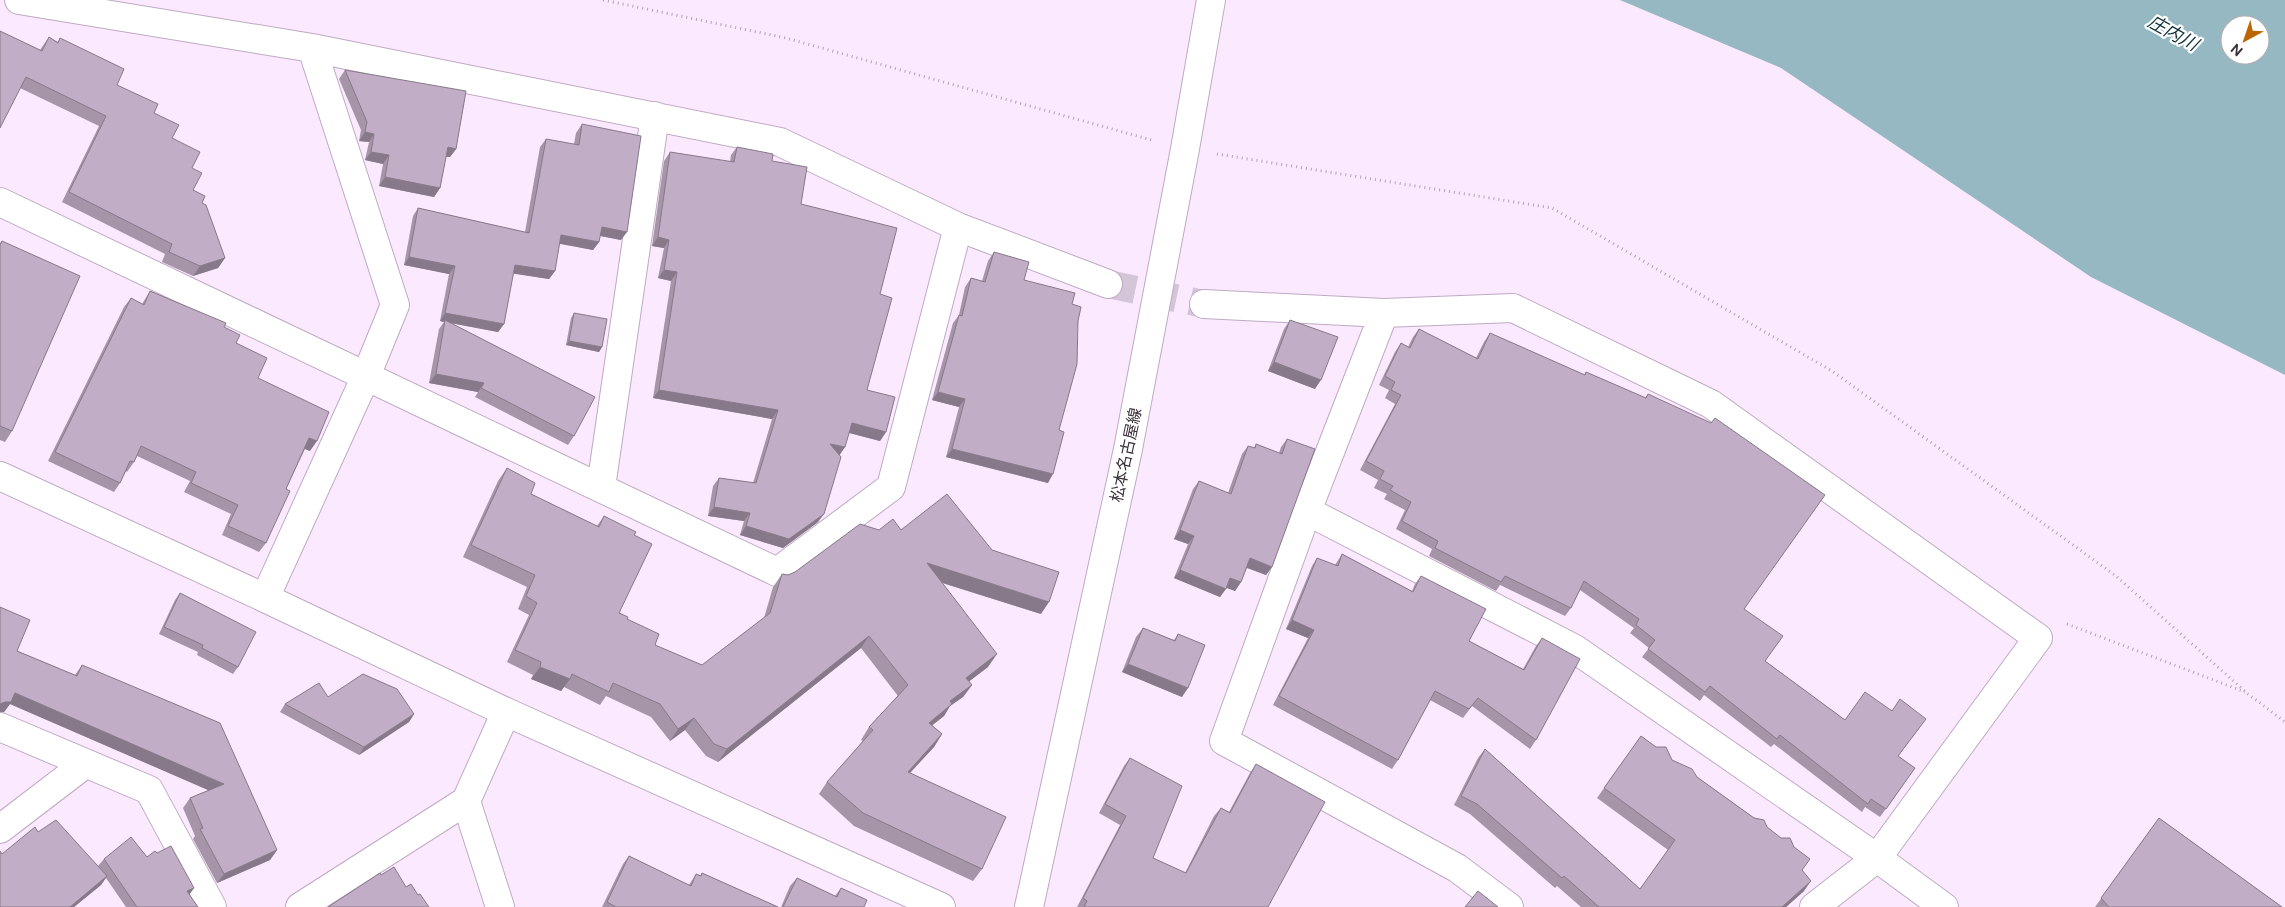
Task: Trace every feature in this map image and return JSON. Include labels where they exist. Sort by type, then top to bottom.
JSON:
[{"type":"street","points":[[18,0],[312,48],[780,142],[958,227],[1108,284]]},
{"type":"street","name":"松本名古屋線","points":[[1029,907],[1128,449],[1189,129],[1211,0]]},
{"type":"street","points":[[265,598],[366,376],[395,305],[312,48]]},
{"type":"street","points":[[601,487],[655,116]]},
{"type":"street","points":[[0,202],[777,572],[891,488],[958,227]]},
{"type":"street","points":[[1204,304],[1384,313],[1513,308],[1710,404],[2038,638],[1877,858],[1814,907]]},
{"type":"street","points":[[1384,313],[1307,512],[1224,741],[1457,868],[1509,907]]},
{"type":"street","points":[[0,476],[506,712],[941,907]]},
{"type":"street","points":[[1307,512],[1575,649],[1877,858],[1944,907]]},
{"type":"street","points":[[300,907],[466,801],[506,712]]},
{"type":"street","points":[[0,727],[149,790],[212,907]]},
{"type":"street","points":[[0,829],[85,764]]},
{"type":"street","points":[[466,801],[500,907]]},
{"type":"path","points":[[2038,638],[2064,623],[2248,694]]},
{"type":"water","name":"庄内川","points":[[1620,0],[2285,0],[2285,375],[2091,277],[1781,68]]},
{"type":"building","points":[[0,31],[42,51],[49,37],[58,43],[60,38],[124,69],[117,85],[158,104],[154,113],[179,125],[172,138],[200,152],[192,168],[202,173],[193,190],[205,196],[202,203],[206,205],[225,258],[200,266],[169,252],[172,244],[69,192],[106,116],[26,77],[0,128]]},
{"type":"building","points":[[345,70],[466,91],[456,149],[448,147],[440,188],[385,177],[389,155],[371,152],[374,134],[365,132],[367,122]]},
{"type":"building","points":[[582,124],[641,136],[627,232],[602,227],[599,242],[561,235],[555,271],[515,265],[504,324],[445,313],[455,266],[409,257],[418,208],[529,233],[546,139],[579,145]]},
{"type":"building","points":[[737,147],[773,154],[772,161],[807,167],[801,204],[897,228],[880,294],[892,298],[867,390],[895,397],[886,432],[852,423],[845,447],[830,444],[841,457],[824,514],[789,539],[746,526],[750,513],[714,507],[719,478],[756,483],[778,410],[659,390],[677,272],[664,270],[669,240],[658,237],[670,152],[734,162]]},
{"type":"building","points":[[2,241],[80,276],[12,431],[0,426],[0,245]]},
{"type":"building","points":[[994,252],[1029,262],[1024,280],[1075,293],[1072,304],[1081,307],[1078,321],[1077,364],[1059,430],[1064,432],[1053,474],[952,449],[965,399],[938,392],[959,315],[962,316],[971,278],[985,282]]},
{"type":"building","points":[[150,291],[226,323],[224,327],[240,335],[236,343],[267,358],[258,378],[329,412],[317,441],[309,438],[286,489],[290,491],[266,543],[228,526],[238,505],[191,483],[196,472],[141,446],[134,462],[130,461],[120,483],[55,452],[131,298],[144,305]]},
{"type":"building","points":[[574,313],[607,319],[602,347],[569,341]]},
{"type":"building","points":[[445,320],[595,397],[574,436],[481,388],[484,383],[436,374]]},
{"type":"building","points":[[1290,320],[1338,337],[1321,380],[1274,362]]},
{"type":"building","points":[[1419,329],[1478,359],[1490,333],[1585,375],[1586,372],[1646,398],[1648,394],[1711,423],[1715,418],[1825,495],[1744,609],[1783,636],[1765,661],[1845,720],[1865,692],[1892,711],[1900,699],[1926,719],[1898,756],[1915,768],[1886,809],[1871,799],[1868,804],[1780,735],[1777,739],[1710,686],[1705,692],[1648,649],[1655,640],[1636,625],[1639,619],[1584,581],[1571,608],[1505,576],[1501,582],[1435,548],[1438,541],[1402,521],[1411,502],[1390,490],[1393,486],[1380,479],[1384,471],[1366,461],[1401,395],[1391,390],[1395,382],[1385,376],[1401,343],[1410,348]]},
{"type":"building","points":[[1287,439],[1315,449],[1272,567],[1250,558],[1241,582],[1230,578],[1226,589],[1180,570],[1194,536],[1180,530],[1199,481],[1231,494],[1248,446],[1255,448],[1256,444],[1282,454]]},
{"type":"building","points":[[507,468],[535,483],[531,494],[599,527],[604,516],[636,532],[634,535],[652,544],[619,613],[628,617],[627,619],[659,634],[655,645],[702,665],[770,613],[782,574],[788,575],[795,572],[860,524],[879,530],[893,519],[901,530],[947,494],[992,550],[1059,572],[1049,602],[927,563],[997,654],[966,678],[972,685],[950,701],[952,704],[929,723],[942,734],[908,772],[1006,817],[982,869],[863,813],[827,782],[873,730],[869,727],[908,685],[869,636],[727,749],[714,744],[694,718],[678,729],[660,704],[613,683],[609,692],[572,674],[570,679],[540,667],[541,662],[515,650],[537,603],[526,596],[535,575],[471,545]]},
{"type":"building","points":[[1342,554],[1413,592],[1421,576],[1486,609],[1469,641],[1524,670],[1542,638],[1580,659],[1536,740],[1478,698],[1469,709],[1435,691],[1398,760],[1279,696],[1314,630],[1292,620],[1317,558],[1338,566]]},
{"type":"building","points":[[180,593],[256,632],[238,667],[202,648],[203,645],[164,627]]},
{"type":"building","points":[[0,607],[30,620],[17,651],[77,676],[82,665],[220,723],[277,850],[224,874],[200,829],[203,828],[190,798],[224,784],[15,693],[11,702],[0,704]]},
{"type":"building","points":[[1143,628],[1175,641],[1178,634],[1205,645],[1188,688],[1128,664]]},
{"type":"building","points":[[363,674],[397,689],[414,714],[364,747],[285,704],[319,683],[328,697]]},
{"type":"building","points":[[1641,736],[1656,747],[1666,747],[1672,760],[1692,769],[1697,777],[1754,818],[1764,820],[1767,827],[1781,838],[1790,838],[1794,847],[1810,859],[1802,870],[1811,881],[1782,907],[1599,907],[1564,876],[1562,878],[1477,804],[1461,796],[1485,749],[1640,889],[1675,840],[1604,788]]},
{"type":"building","points":[[1130,758],[1182,786],[1153,858],[1186,873],[1221,808],[1230,813],[1256,764],[1325,802],[1268,907],[1084,907],[1087,901],[1083,898],[1126,816],[1105,804]]},
{"type":"building","points":[[2159,818],[2282,907],[2109,907],[2101,898]]},
{"type":"building","points":[[56,820],[107,876],[70,907],[0,907],[0,851],[2,854],[35,827],[38,832]]},
{"type":"building","points":[[131,837],[147,857],[155,851],[157,853],[171,846],[194,888],[187,891],[198,907],[137,907],[104,859]]},
{"type":"building","points":[[629,856],[691,886],[696,874],[701,876],[702,873],[778,907],[616,907],[607,902]]},
{"type":"building","points":[[394,867],[406,887],[411,884],[429,907],[328,907],[380,873],[381,875]]},
{"type":"building","points":[[797,878],[837,897],[841,888],[867,900],[864,907],[783,907]]},
{"type":"building","points":[[1478,891],[1498,907],[1465,907]]},
{"type":"tunnel","points":[[1108,284],[1204,304]]}]
